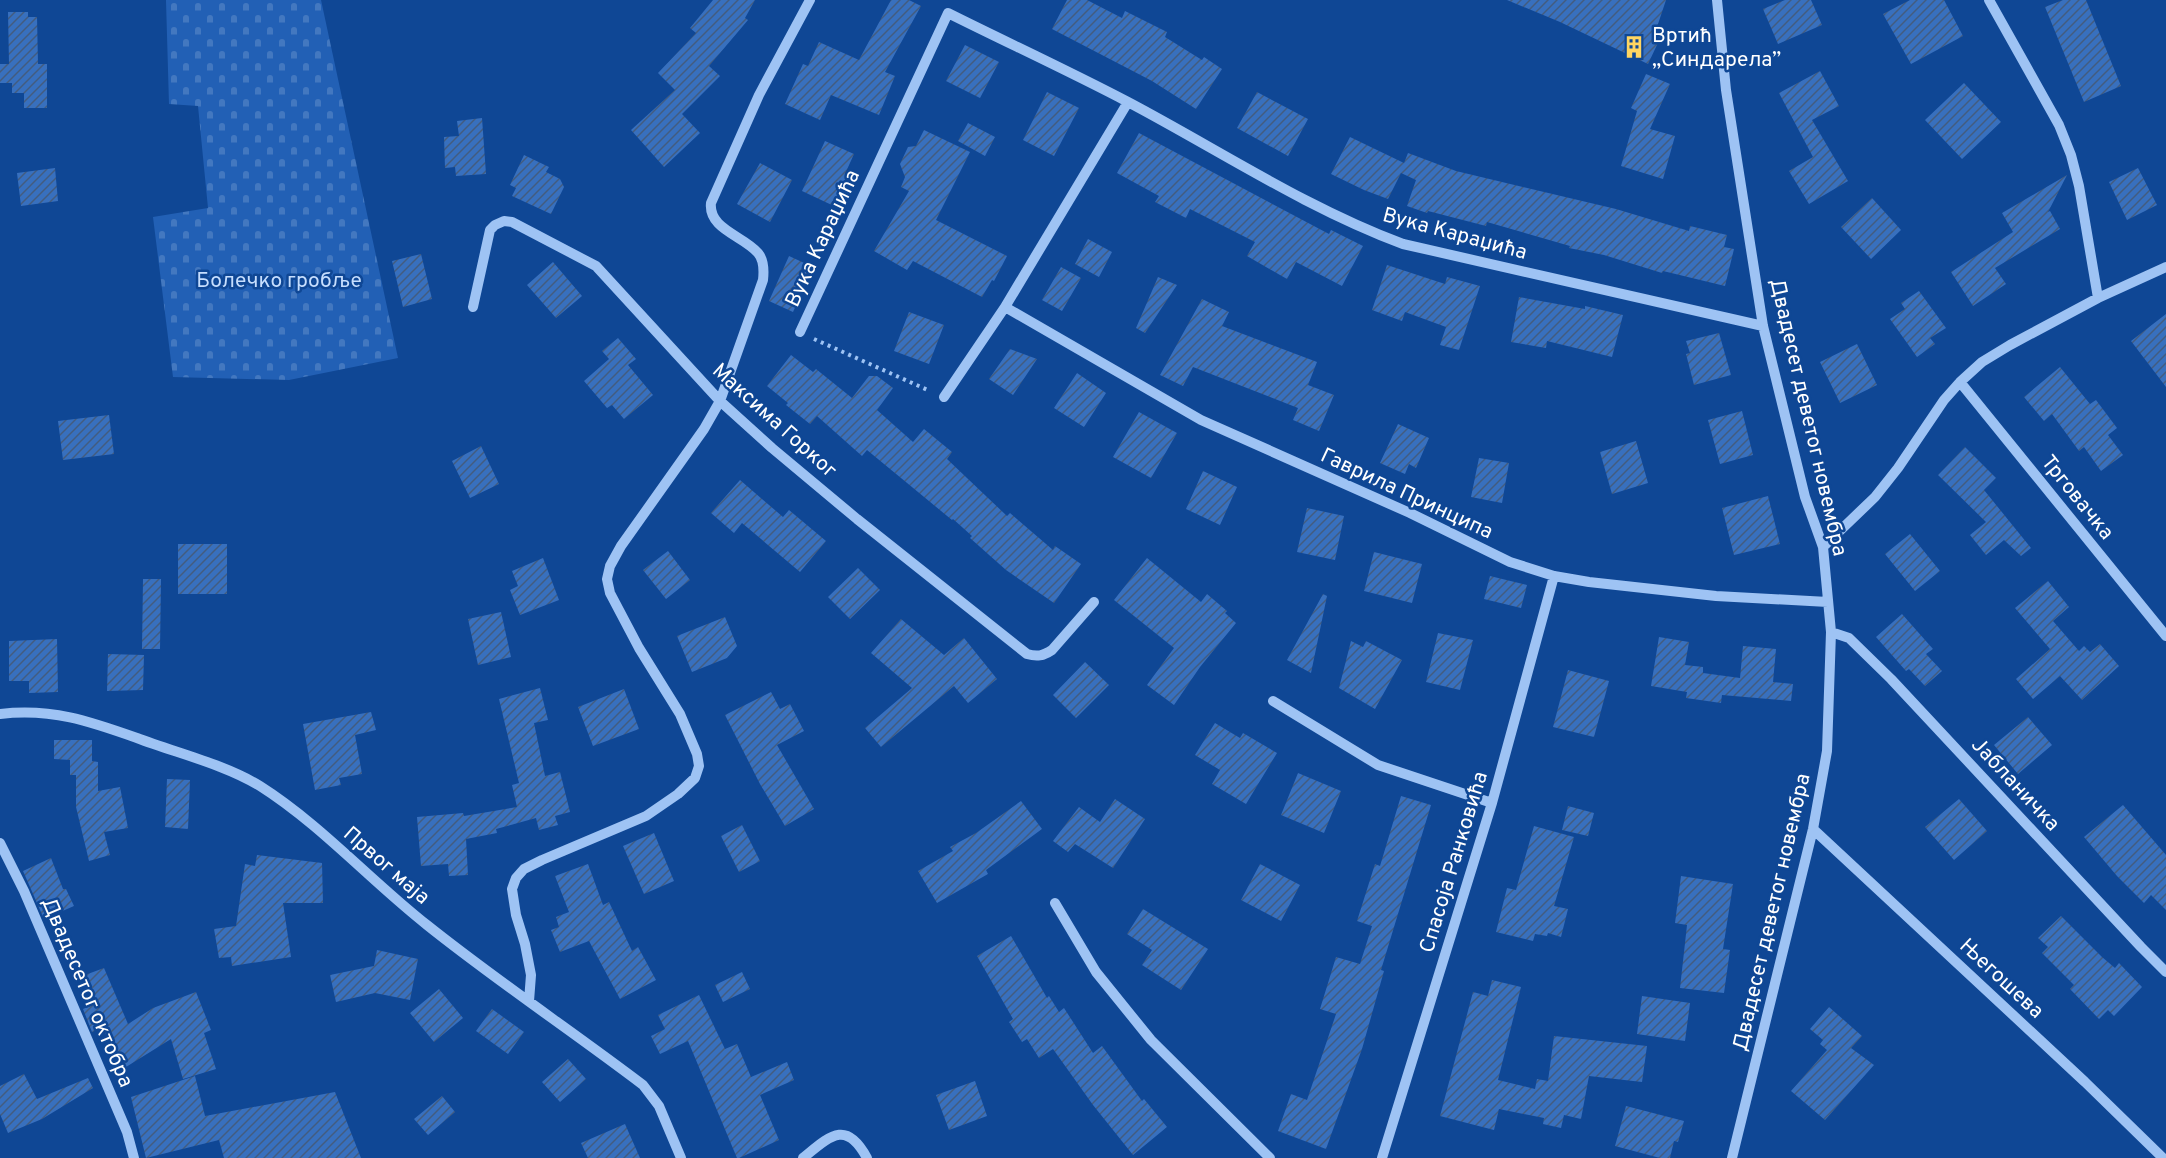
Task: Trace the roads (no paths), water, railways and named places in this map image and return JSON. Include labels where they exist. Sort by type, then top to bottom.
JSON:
[{"type":"street","points":[[529,1001],[531,975],[512,889],[516,878],[524,869],[542,860],[646,816],[678,794],[696,778],[699,766],[693,744],[680,714],[615,606],[607,579],[610,566],[621,546],[704,429],[720,401],[764,280],[764,270],[758,253],[720,225],[713,216],[711,203],[759,95],[810,0]]},
{"type":"street","name":"Двадесет деветог новембра","points":[[1717,0],[1726,90],[1763,326],[1804,497],[1823,547],[1832,632],[1827,751],[1813,829],[1732,1158]]},
{"type":"street","points":[[1989,0],[2059,124],[2071,155],[2079,186],[2098,298]]},
{"type":"street","name":"Вука Караџића","points":[[800,332],[948,13],[1128,102],[1300,198],[1403,244],[1763,326]]},
{"type":"street","points":[[944,397],[1005,307],[1128,102]]},
{"type":"street","name":"Максима Горког","points":[[473,307],[490,230],[504,221],[521,225],[596,266],[720,401],[772,448],[1027,654],[1044,655],[1052,650],[1094,602]]},
{"type":"street","points":[[1823,547],[1875,497],[1898,468],[1944,400],[1982,362],[2098,298],[2166,267]]},
{"type":"street","name":"Гаврила Принципа","points":[[1005,307],[1201,420],[1410,513],[1510,562],[1554,576],[1588,582],[1716,596],[1828,602]]},
{"type":"street","name":"Трговачка","points":[[1960,382],[2166,636]]},
{"type":"street","name":"Спасоја Ранковића","points":[[1382,1158],[1492,803],[1554,576]]},
{"type":"street","name":"Јабланичка","points":[[1832,632],[1849,638],[1891,679],[2141,948],[2166,972]]},
{"type":"street","points":[[1273,701],[1378,765],[1492,803]]},
{"type":"street","name":"Првог маја","points":[[0,714],[33,712],[58,714],[95,723],[233,773],[258,785],[285,804],[427,925],[643,1085],[660,1106],[681,1158]]},
{"type":"street","name":"Његошева","points":[[1813,829],[2085,1082],[2163,1158]]},
{"type":"street","name":"Двадесетог октобра","points":[[0,843],[24,891],[123,1121],[134,1158]]},
{"type":"street","points":[[1055,903],[1096,972],[1151,1040],[1270,1158]]},
{"type":"street","points":[[803,1158],[822,1143],[846,1134],[853,1137],[867,1158]]},
{"type":"place","name":"Вртић „Синдарела”","points":[[1634,47]]},
{"type":"park label","name":"Болечко гробље","points":[[279,280]]}]
